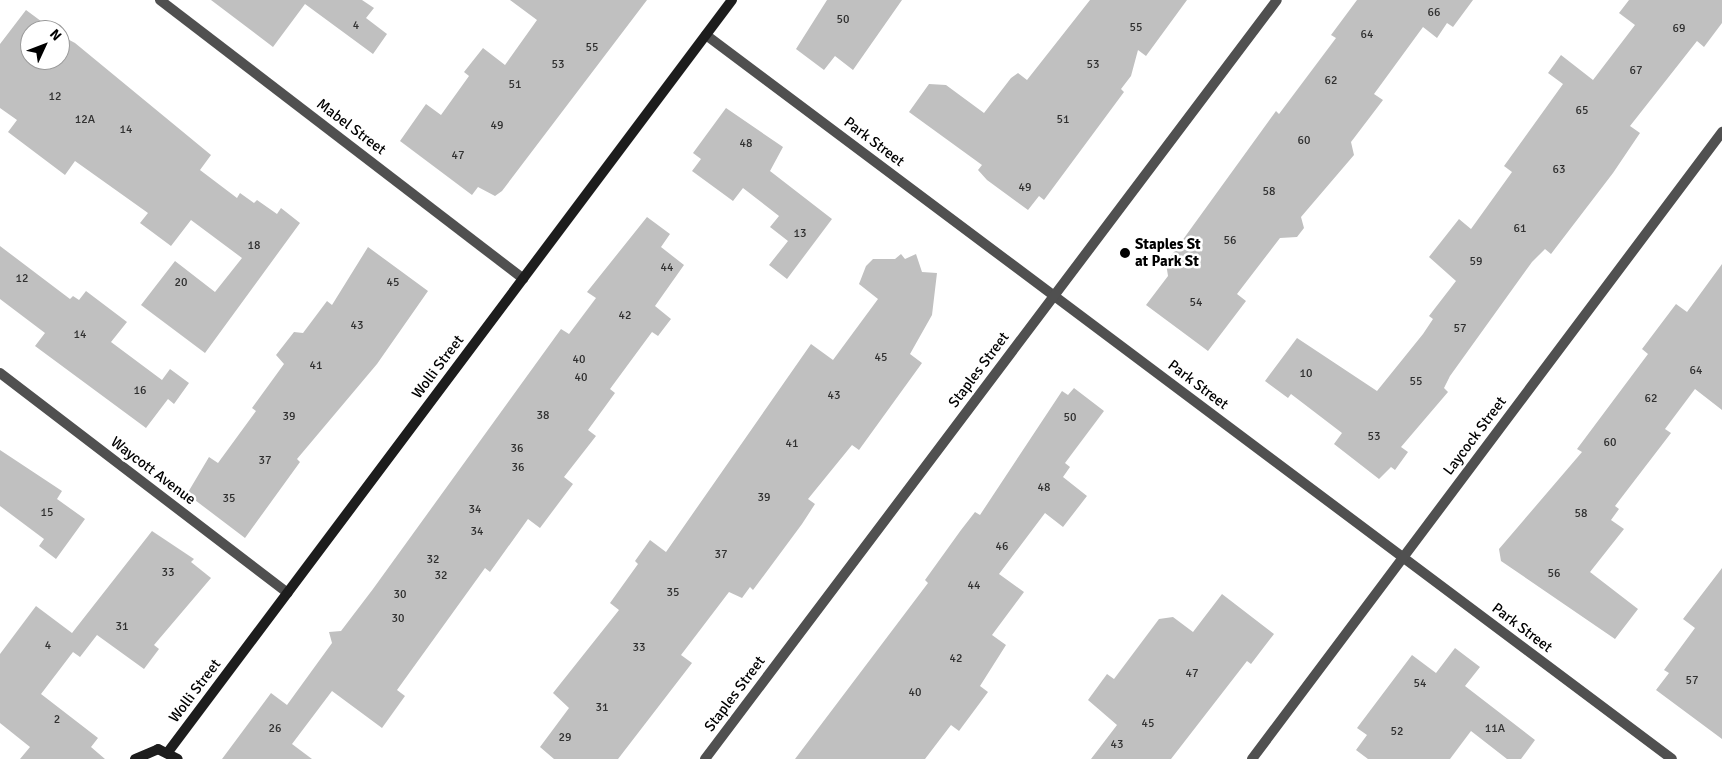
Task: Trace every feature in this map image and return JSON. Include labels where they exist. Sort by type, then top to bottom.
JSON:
[{"type":"street","name":"Mabel Street","points":[[160,0],[524,279]]},
{"type":"street","name":"Wolli Street","points":[[168,752],[732,0]]},
{"type":"street","name":"Staples Street","points":[[705,759],[1277,0]]},
{"type":"street","name":"Park Street","points":[[706,35],[1672,759]]},
{"type":"street","name":"Laycock Street","points":[[1252,759],[1722,132]]},
{"type":"street","name":"Waycott Avenue","points":[[0,373],[288,593]]},
{"type":"street","points":[[135,759],[148,750],[168,752],[178,759]]},
{"type":"building","points":[[211,0],[362,0],[374,8],[366,18],[387,34],[373,54],[305,4],[273,47]]},
{"type":"building","points":[[510,0],[647,0],[502,191],[495,196],[478,187],[472,195],[400,141],[426,104],[441,115],[469,76],[464,72],[483,48],[505,65],[537,20]]},
{"type":"building","points":[[827,0],[902,0],[853,70],[835,56],[824,70],[796,49]]},
{"type":"building","points":[[1090,0],[1187,0],[1146,56],[1138,50],[1131,76],[1121,89],[1124,92],[1044,200],[1039,196],[1028,210],[987,180],[978,170],[982,165],[909,112],[929,84],[946,85],[984,113],[1011,78],[1018,73],[1027,80]]},
{"type":"building","points":[[1357,0],[1473,0],[1453,27],[1447,23],[1437,38],[1423,27],[1374,94],[1383,100],[1351,142],[1354,155],[1301,217],[1304,228],[1297,237],[1280,238],[1237,294],[1246,301],[1208,351],[1146,305],[1168,276],[1166,263],[1276,111],[1279,114],[1336,38],[1331,35]]},
{"type":"building","points":[[1629,0],[1722,0],[1722,23],[1704,47],[1697,41],[1630,126],[1640,133],[1613,173],[1551,254],[1545,249],[1532,262],[1450,376],[1444,388],[1448,392],[1401,447],[1408,452],[1395,470],[1391,467],[1379,479],[1334,444],[1342,433],[1291,394],[1288,398],[1265,381],[1297,338],[1377,391],[1423,334],[1433,319],[1429,316],[1456,281],[1429,257],[1459,219],[1471,229],[1512,172],[1504,166],[1563,84],[1548,73],[1561,55],[1593,80],[1635,25],[1619,13]]},
{"type":"building","points":[[26,10],[40,20],[20,20],[20,70],[70,70],[70,40],[75,43],[211,155],[200,170],[237,198],[240,193],[254,203],[257,200],[277,214],[281,208],[300,223],[205,353],[141,305],[175,261],[215,292],[242,258],[191,220],[171,246],[140,223],[148,213],[75,161],[65,175],[8,132],[17,120],[0,108],[0,44]]},
{"type":"building","points":[[726,108],[783,147],[770,171],[832,219],[787,279],[769,265],[788,241],[770,227],[779,216],[743,188],[733,201],[692,171],[701,159],[693,153]]},
{"type":"building","points":[[647,217],[670,234],[661,247],[684,265],[655,306],[671,319],[658,336],[652,332],[610,389],[615,393],[588,430],[596,436],[564,477],[573,484],[540,528],[528,519],[490,572],[485,568],[397,690],[405,696],[382,728],[332,691],[292,744],[312,759],[222,759],[271,693],[287,705],[332,643],[329,632],[341,631],[561,329],[569,334],[596,298],[587,292]]},
{"type":"building","points":[[0,246],[70,299],[73,296],[79,300],[86,291],[127,322],[111,342],[162,380],[170,369],[189,383],[174,404],[168,399],[146,428],[35,346],[45,333],[0,299]]},
{"type":"building","points":[[368,247],[428,291],[377,364],[297,459],[300,462],[245,538],[187,494],[209,457],[218,463],[256,411],[252,408],[284,364],[276,355],[294,332],[303,333],[327,301],[332,305]]},
{"type":"building","points":[[901,254],[905,259],[916,254],[922,272],[937,273],[932,315],[910,354],[922,363],[859,450],[852,445],[808,499],[815,504],[753,590],[750,587],[742,598],[729,592],[681,655],[692,663],[618,759],[554,759],[540,747],[569,708],[553,693],[619,610],[610,603],[638,564],[635,561],[650,540],[666,552],[811,344],[833,360],[878,299],[859,284],[866,266],[873,259],[895,259]]},
{"type":"building","points":[[1722,264],[1722,410],[1695,389],[1665,429],[1671,433],[1615,506],[1619,509],[1611,520],[1624,529],[1590,572],[1638,609],[1615,639],[1501,561],[1499,549],[1582,452],[1577,449],[1648,354],[1642,349],[1676,304],[1687,312]]},
{"type":"building","points":[[1074,388],[1104,411],[1065,463],[1070,467],[1063,477],[1087,496],[1063,527],[1045,513],[999,574],[1024,592],[992,635],[1006,645],[980,686],[988,692],[959,731],[951,725],[925,759],[795,759],[928,583],[925,580],[961,530],[975,512],[980,515],[1062,391],[1068,395]]},
{"type":"building","points":[[0,450],[62,491],[57,499],[85,519],[56,559],[39,546],[44,539],[0,506]]},
{"type":"building","points":[[152,531],[194,559],[191,562],[211,578],[154,645],[159,649],[144,669],[97,635],[80,657],[73,652],[41,694],[98,738],[91,747],[105,759],[20,759],[30,747],[0,723],[0,654],[36,606],[72,633]]},
{"type":"building","points":[[1722,568],[1722,739],[1656,690],[1669,673],[1664,670],[1695,628],[1683,619]]},
{"type":"building","points":[[1222,594],[1274,634],[1251,664],[1247,661],[1171,759],[1091,759],[1117,725],[1088,700],[1107,674],[1114,679],[1159,619],[1173,617],[1193,632]]},
{"type":"building","points":[[1455,648],[1480,667],[1465,686],[1535,740],[1521,759],[1507,759],[1471,731],[1450,759],[1368,759],[1356,750],[1367,735],[1357,728],[1412,655],[1436,673]]},
{"type":"place","name":"Staples St at Park St","points":[[1125,253]]}]
